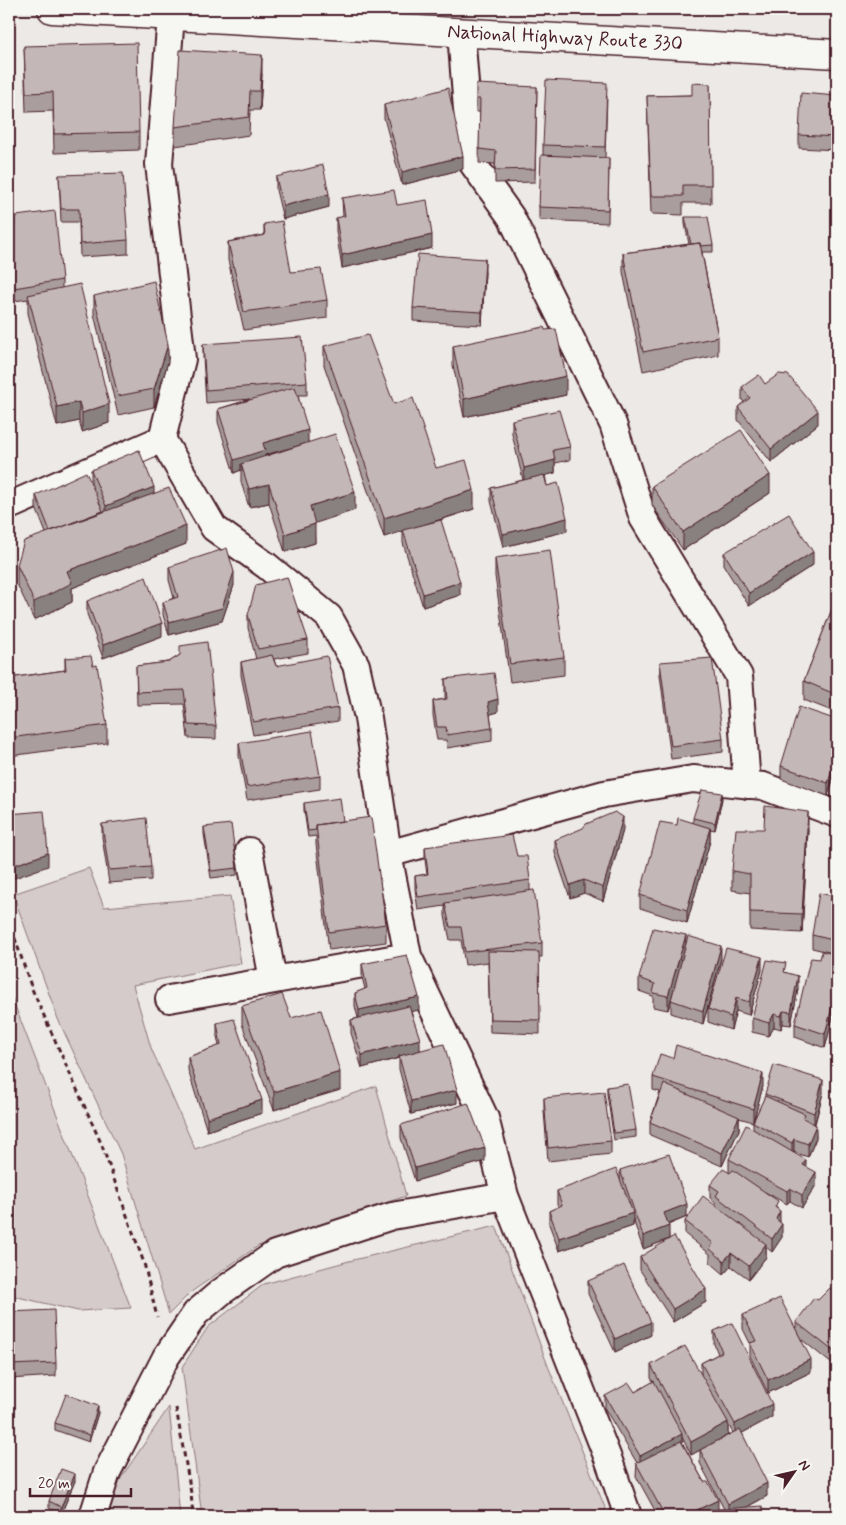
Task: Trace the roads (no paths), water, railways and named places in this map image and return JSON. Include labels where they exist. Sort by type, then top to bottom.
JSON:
[{"type":"highway","name":"National Highway Route 330","points":[[52,9],[156,13],[837,54]]},
{"type":"street","points":[[156,13],[159,164],[182,359],[162,439],[214,528],[267,566],[329,617],[356,665],[368,718],[388,854],[408,956],[485,1118],[505,1196],[628,1516]]},
{"type":"street","points":[[461,32],[472,161],[511,217],[613,424],[643,518],[739,676],[748,785]]},
{"type":"street","points":[[9,506],[162,439]]},
{"type":"street","points":[[388,854],[604,794],[693,779],[763,786],[837,814]]},
{"type":"street","points":[[249,851],[273,980]]},
{"type":"street","points":[[169,998],[408,956]]},
{"type":"street","points":[[93,1516],[107,1472],[166,1357],[196,1313],[221,1292],[276,1254],[392,1216],[505,1196]]}]
